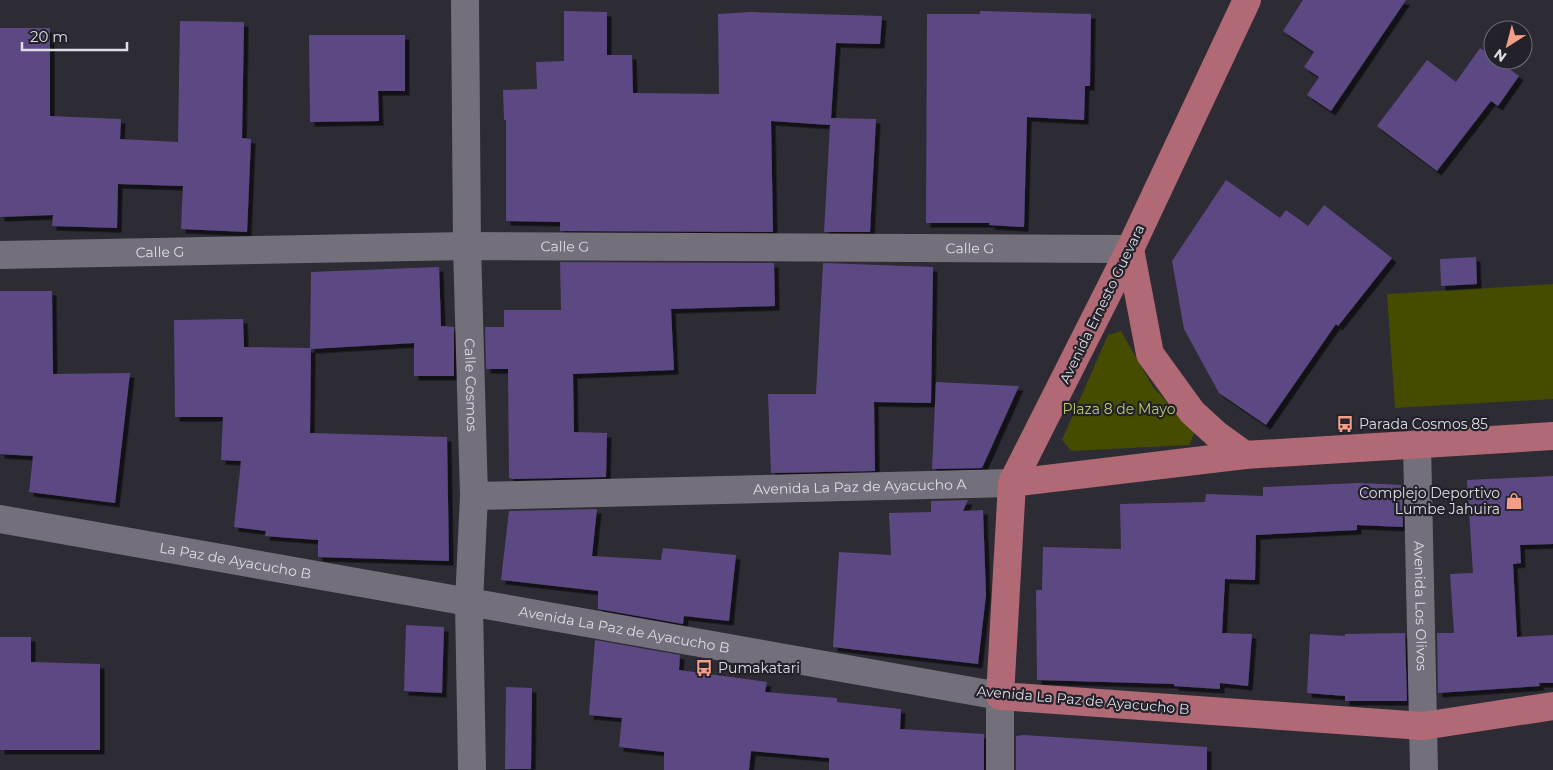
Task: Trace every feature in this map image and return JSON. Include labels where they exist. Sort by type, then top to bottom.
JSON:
[{"type":"main road","name":"Avenida Ernesto Guevara","points":[[1000,696],[1012,483],[1130,249],[1248,0]]},
{"type":"main road","points":[[1130,249],[1150,354],[1192,412],[1216,434],[1245,455]]},
{"type":"main road","name":"Avenida La Paz de Ayacucho A","points":[[1012,483],[1245,455],[1553,436]]},
{"type":"main road","name":"Avenida La Paz de Ayacucho B","points":[[1000,696],[1423,726],[1553,706]]},
{"type":"street","name":"Calle Cosmos","points":[[465,0],[467,246],[474,496],[469,602],[472,770]]},
{"type":"street","name":"Calle G","points":[[0,255],[467,246],[1130,249]]},
{"type":"street","name":"Avenida Los Olivos","points":[[1417,444],[1424,770]]},
{"type":"street","name":"Avenida La Paz de Ayacucho A","points":[[474,496],[1012,483]]},
{"type":"street","name":"La Paz de Ayacucho B","points":[[0,518],[469,602]]},
{"type":"street","name":"Avenida La Paz de Ayacucho B","points":[[469,602],[1000,696]]},
{"type":"street","name":"Avenida Ernesto Guevara","points":[[1000,696],[1000,770]]},
{"type":"green space","points":[[1553,284],[1553,399],[1395,408],[1387,294]]},
{"type":"green space","name":"Plaza 8 de Mayo","points":[[1121,331],[1153,387],[1195,432],[1189,445],[1072,451],[1062,440],[1108,335]]},
{"type":"building","points":[[1303,0],[1406,0],[1331,111],[1307,95],[1319,77],[1304,67],[1314,52],[1283,31]]},
{"type":"building","points":[[564,11],[607,12],[607,55],[632,55],[633,93],[719,94],[718,14],[750,12],[882,16],[880,44],[836,43],[831,118],[876,119],[870,232],[824,232],[830,125],[771,121],[773,232],[560,231],[560,222],[506,221],[506,120],[504,120],[503,90],[537,89],[536,62],[564,61]]},
{"type":"building","points":[[980,11],[1091,14],[1090,86],[1085,86],[1084,120],[1027,117],[1024,227],[989,225],[990,223],[926,223],[927,14],[980,14]]},
{"type":"building","points":[[180,21],[244,22],[242,138],[251,139],[247,232],[181,229],[183,186],[118,184],[117,228],[52,226],[53,215],[0,217],[0,28],[50,28],[50,116],[121,119],[120,139],[178,142]]},
{"type":"building","points":[[309,35],[405,35],[405,91],[378,91],[379,121],[310,122]]},
{"type":"building","points":[[1480,48],[1483,50],[1483,70],[1511,70],[1519,76],[1498,106],[1491,101],[1437,171],[1377,126],[1427,60],[1456,82]]},
{"type":"building","points":[[1226,180],[1280,218],[1286,210],[1308,226],[1324,205],[1392,258],[1338,326],[1336,324],[1266,425],[1219,393],[1184,329],[1172,261]]},
{"type":"building","points":[[1476,257],[1477,284],[1441,286],[1440,259]]},
{"type":"building","points":[[560,262],[774,263],[775,306],[671,309],[674,370],[573,374],[574,432],[607,433],[606,477],[513,479],[509,478],[508,369],[486,369],[485,327],[504,327],[504,310],[561,310]]},
{"type":"building","points":[[823,263],[933,267],[931,403],[874,402],[875,471],[771,473],[768,394],[816,394]]},
{"type":"building","points":[[439,267],[441,326],[454,327],[454,376],[414,376],[414,343],[311,349],[310,433],[447,437],[449,561],[318,557],[318,540],[265,536],[266,531],[234,527],[241,461],[221,460],[223,417],[175,417],[174,320],[243,319],[244,347],[310,348],[311,272]]},
{"type":"building","points":[[0,291],[52,291],[53,374],[130,373],[115,503],[29,492],[33,456],[0,454]]},
{"type":"building","points":[[936,382],[1019,386],[982,468],[932,469]]},
{"type":"building","points":[[1553,476],[1553,544],[1520,545],[1521,563],[1513,564],[1517,637],[1553,635],[1553,683],[1539,683],[1540,686],[1438,693],[1437,633],[1454,633],[1450,574],[1473,573],[1467,480]]},
{"type":"building","points":[[1359,483],[1402,485],[1403,527],[1357,525],[1357,530],[1256,535],[1255,580],[1225,579],[1222,633],[1252,634],[1248,686],[1220,683],[1220,689],[1174,686],[1174,684],[1037,680],[1036,590],[1042,590],[1043,547],[1121,549],[1120,504],[1205,502],[1206,494],[1263,496],[1263,487]]},
{"type":"building","points":[[968,500],[963,511],[983,510],[986,595],[978,664],[833,647],[839,552],[891,555],[889,513],[931,512],[931,501]]},
{"type":"building","points":[[597,509],[592,556],[661,560],[663,548],[736,555],[729,621],[684,616],[683,624],[598,609],[598,591],[501,580],[509,511]]},
{"type":"building","points":[[406,625],[444,627],[442,693],[404,691]]},
{"type":"building","points":[[1405,633],[1407,701],[1345,701],[1345,696],[1307,693],[1310,634],[1345,636],[1345,634]]},
{"type":"building","points":[[0,637],[31,637],[31,662],[100,664],[100,750],[0,750]]},
{"type":"building","points":[[595,640],[680,655],[679,670],[767,682],[765,692],[837,698],[837,702],[901,709],[900,729],[984,734],[984,770],[829,770],[829,758],[751,751],[749,770],[664,770],[664,752],[619,747],[622,718],[589,715]]},
{"type":"building","points":[[506,687],[532,688],[531,769],[505,769]]},
{"type":"building","points":[[1016,736],[1207,747],[1207,770],[1016,770]]},
{"type":"place","name":"Parada Cosmos 85","points":[[1345,424]]},
{"type":"place","name":"Complejo Deportivo Lumbe Jahuira","points":[[1514,501]]},
{"type":"place","name":"Pumakatari","points":[[704,668]]}]
